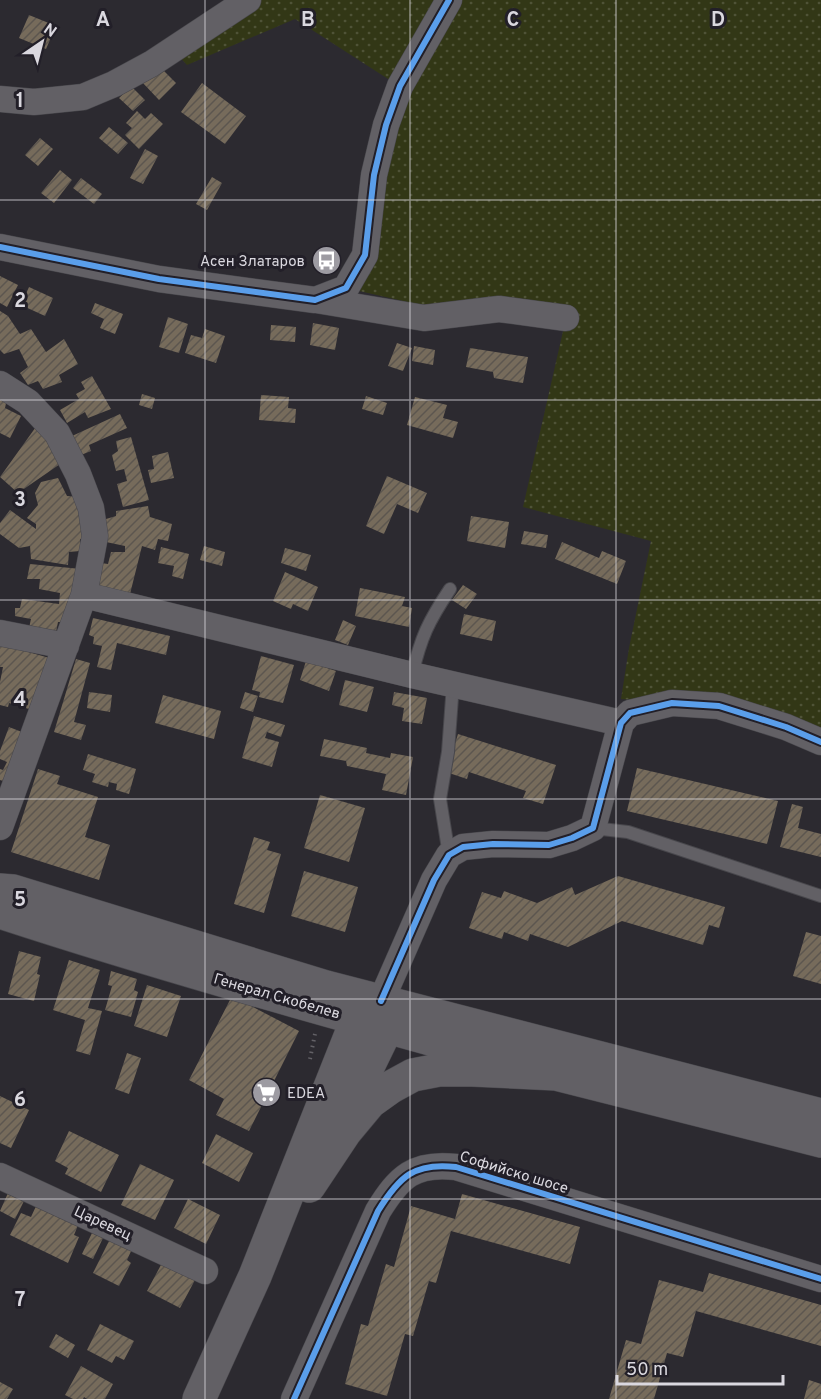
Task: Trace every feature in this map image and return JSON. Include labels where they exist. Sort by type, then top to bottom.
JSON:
[{"type":"main road","name":"Генерал Скобелев","points":[[0,890],[13,891],[378,1010],[556,1074]]},
{"type":"main road","name":"Генерал Скобелев","points":[[0,912],[89,941],[378,1010]]},
{"type":"main road","points":[[378,1010],[821,1115]]},
{"type":"main road","points":[[309,1186],[378,1010]]},
{"type":"main road","points":[[199,1399],[378,1010]]},
{"type":"main road","points":[[255,1276],[309,1186],[345,1132],[370,1102],[413,1075],[439,1070],[556,1074],[821,1141]]},
{"type":"street","points":[[0,99],[34,102],[83,97],[114,84],[151,64],[248,0]]},
{"type":"street","points":[[315,300],[346,288],[365,255],[374,175],[386,125],[400,86],[449,0]]},
{"type":"street","points":[[0,247],[159,279],[315,300],[424,318],[499,309],[566,318]]},
{"type":"street","points":[[0,384],[28,402],[57,433],[78,474],[91,508],[95,536],[84,595],[0,827]]},
{"type":"street","points":[[84,595],[621,723]]},
{"type":"street","points":[[0,633],[66,646]]},
{"type":"street","points":[[378,1010],[434,880],[449,855],[464,847],[483,845],[549,845],[593,828],[621,723],[630,713],[672,703],[718,706],[786,727],[821,742]]},
{"type":"street","name":"Софийско шосе","points":[[294,1399],[378,1211],[403,1177],[421,1168],[440,1165],[456,1167],[821,1279]]},
{"type":"street","name":"Царевец","points":[[0,1176],[206,1271]]},
{"type":"lane","points":[[412,675],[420,641],[450,589]]},
{"type":"lane","points":[[449,855],[440,799],[448,753],[453,684]]},
{"type":"lane","points":[[593,828],[628,832],[821,896]]},
{"type":"green space","points":[[248,0],[821,0],[821,743],[672,703],[621,699],[651,541],[523,507],[566,318],[460,314],[346,288],[399,86],[295,19],[187,65],[173,50]]},
{"type":"building","points":[[29,15],[56,26],[46,49],[19,38]]},
{"type":"building","points":[[159,66],[176,83],[159,100],[142,82]]},
{"type":"building","points":[[202,83],[246,116],[225,144],[181,112]]},
{"type":"building","points":[[131,86],[145,100],[133,111],[119,98]]},
{"type":"building","points":[[137,111],[145,119],[151,113],[163,124],[139,149],[125,135],[132,128],[126,123]]},
{"type":"building","points":[[109,127],[128,143],[118,154],[99,138]]},
{"type":"building","points":[[40,138],[53,149],[38,166],[25,155]]},
{"type":"building","points":[[145,149],[158,156],[143,184],[130,178]]},
{"type":"building","points":[[60,170],[72,180],[54,203],[41,193]]},
{"type":"building","points":[[212,177],[222,183],[207,210],[196,204]]},
{"type":"building","points":[[81,178],[102,194],[94,204],[73,188]]},
{"type":"building","points":[[0,276],[18,285],[7,307],[0,303]]},
{"type":"building","points":[[29,287],[53,298],[45,316],[21,305]]},
{"type":"building","points":[[95,303],[123,314],[115,334],[100,328],[104,319],[91,313]]},
{"type":"building","points":[[0,311],[8,316],[20,334],[31,329],[46,352],[64,339],[78,364],[59,375],[62,382],[43,389],[38,381],[28,385],[20,373],[28,367],[19,349],[4,354],[0,350]]},
{"type":"building","points":[[168,317],[188,324],[179,353],[159,347]]},
{"type":"building","points":[[313,323],[339,328],[335,350],[310,345]]},
{"type":"building","points":[[271,325],[296,327],[295,342],[270,340]]},
{"type":"building","points":[[205,329],[225,336],[216,363],[185,353],[191,335],[202,338]]},
{"type":"building","points":[[397,343],[412,348],[403,371],[388,366]]},
{"type":"building","points":[[414,346],[435,350],[433,365],[412,361]]},
{"type":"building","points":[[470,348],[528,357],[523,383],[494,378],[493,372],[466,367]]},
{"type":"building","points":[[92,376],[111,409],[88,418],[85,412],[67,423],[60,410],[79,399],[76,394],[85,389],[81,382]]},
{"type":"building","points":[[0,390],[8,394],[5,408],[21,416],[10,438],[0,433]]},
{"type":"building","points":[[142,394],[155,398],[152,409],[139,405]]},
{"type":"building","points":[[261,395],[289,397],[288,408],[296,409],[295,423],[259,420]]},
{"type":"building","points":[[366,396],[387,403],[383,415],[362,409]]},
{"type":"building","points":[[415,397],[447,405],[443,418],[458,422],[453,438],[407,425]]},
{"type":"building","points":[[120,414],[127,428],[89,445],[91,451],[81,455],[72,436]]},
{"type":"building","points":[[38,424],[63,462],[18,493],[0,477]]},
{"type":"building","points":[[131,437],[149,500],[123,507],[117,484],[127,481],[124,469],[116,471],[112,455],[118,451],[116,441]]},
{"type":"building","points":[[168,452],[174,478],[151,483],[148,470],[154,469],[152,456]]},
{"type":"building","points":[[387,476],[427,493],[418,513],[397,504],[384,534],[366,526]]},
{"type":"building","points":[[58,478],[67,496],[83,497],[87,541],[80,539],[80,551],[69,552],[68,565],[31,559],[30,546],[19,548],[0,534],[0,523],[10,510],[36,529],[36,524],[27,518],[38,505],[35,493],[41,482]]},
{"type":"building","points":[[148,506],[150,517],[172,524],[168,541],[158,539],[155,550],[142,546],[130,594],[98,594],[101,563],[108,564],[111,552],[125,552],[125,546],[106,542],[106,519],[116,516],[116,511]]},
{"type":"building","points":[[471,516],[509,522],[505,548],[467,541]]},
{"type":"building","points":[[524,531],[548,535],[546,548],[521,544]]},
{"type":"building","points":[[562,542],[599,558],[602,551],[626,561],[617,584],[555,559]]},
{"type":"building","points":[[204,546],[225,552],[222,566],[200,560]]},
{"type":"building","points":[[161,547],[189,554],[183,579],[172,576],[174,566],[158,563]]},
{"type":"building","points":[[285,548],[311,555],[306,571],[281,563]]},
{"type":"building","points":[[30,564],[81,569],[70,622],[58,622],[56,632],[29,628],[31,619],[15,616],[15,608],[20,608],[22,599],[59,604],[60,593],[39,589],[40,579],[27,579]]},
{"type":"building","points":[[285,572],[318,587],[308,611],[293,604],[291,609],[273,601]]},
{"type":"building","points":[[463,585],[477,594],[466,609],[452,600]]},
{"type":"building","points":[[360,588],[405,597],[402,606],[412,608],[409,627],[355,616]]},
{"type":"building","points":[[464,614],[496,621],[492,641],[460,634]]},
{"type":"building","points":[[93,618],[170,636],[166,655],[117,643],[111,670],[97,667],[102,646],[93,644],[94,637],[89,635]]},
{"type":"building","points":[[343,620],[356,626],[348,645],[335,640]]},
{"type":"building","points":[[0,644],[53,659],[39,712],[9,703],[8,707],[0,705],[0,682],[3,667],[0,667]]},
{"type":"building","points":[[261,656],[294,665],[283,703],[259,697],[260,692],[252,690]]},
{"type":"building","points":[[76,659],[90,663],[74,722],[86,725],[81,740],[54,732]]},
{"type":"building","points":[[306,661],[336,671],[329,691],[300,680]]},
{"type":"building","points":[[345,680],[374,687],[367,712],[339,705]]},
{"type":"building","points":[[89,692],[112,695],[110,712],[87,708]]},
{"type":"building","points":[[245,692],[258,696],[253,712],[240,708]]},
{"type":"building","points":[[394,692],[427,698],[422,724],[402,721],[404,708],[392,705]]},
{"type":"building","points":[[163,695],[221,711],[214,739],[155,723]]},
{"type":"building","points":[[254,716],[285,725],[281,737],[267,732],[265,738],[279,742],[272,767],[242,758]]},
{"type":"building","points":[[9,727],[27,734],[8,783],[0,780],[0,769],[3,770],[7,762],[0,759],[0,751]]},
{"type":"building","points":[[458,734],[556,765],[543,804],[523,798],[526,791],[469,772],[467,779],[446,772]]},
{"type":"building","points":[[324,739],[367,748],[366,753],[390,758],[391,753],[413,757],[406,795],[382,790],[386,774],[347,766],[346,761],[320,756]]},
{"type":"building","points":[[88,754],[136,769],[129,794],[116,790],[117,784],[109,782],[108,787],[92,782],[95,774],[83,770]]},
{"type":"building","points":[[637,768],[778,801],[767,844],[627,811]]},
{"type":"building","points":[[38,769],[60,776],[57,784],[98,797],[85,837],[110,845],[99,880],[11,852]]},
{"type":"building","points":[[320,795],[365,808],[349,862],[304,848]]},
{"type":"building","points":[[792,804],[803,807],[798,828],[821,834],[821,857],[780,847]]},
{"type":"building","points":[[254,837],[270,842],[267,850],[281,854],[264,913],[234,904]]},
{"type":"building","points":[[304,871],[358,887],[345,932],[291,916]]},
{"type":"building","points":[[618,876],[725,907],[719,928],[709,925],[703,945],[622,921],[568,947],[530,934],[528,941],[504,932],[502,939],[469,928],[482,892],[501,898],[504,891],[537,903],[572,887],[575,895]]},
{"type":"building","points":[[806,932],[821,936],[821,984],[793,976]]},
{"type":"building","points":[[19,951],[41,957],[37,974],[40,975],[34,1001],[8,994]]},
{"type":"building","points":[[69,960],[100,970],[88,1008],[102,1011],[90,1055],[76,1051],[85,1020],[53,1010]]},
{"type":"building","points":[[111,971],[137,979],[134,990],[138,992],[131,1017],[105,1010],[112,986],[108,985]]},
{"type":"building","points":[[147,985],[181,996],[167,1037],[134,1026]]},
{"type":"building","points":[[232,996],[299,1031],[249,1131],[216,1115],[224,1099],[189,1080]]},
{"type":"building","points":[[127,1053],[141,1058],[129,1094],[115,1089]]},
{"type":"building","points":[[0,1096],[29,1110],[11,1148],[0,1143]]},
{"type":"building","points":[[69,1131],[119,1155],[101,1192],[65,1174],[68,1168],[55,1161]]},
{"type":"building","points":[[216,1134],[253,1153],[239,1182],[202,1163]]},
{"type":"building","points":[[140,1164],[174,1180],[155,1220],[121,1205]]},
{"type":"building","points":[[8,1193],[24,1201],[15,1219],[0,1211]]},
{"type":"building","points":[[462,1194],[580,1227],[570,1264],[451,1231],[436,1283],[429,1281],[413,1336],[405,1334],[387,1396],[345,1384],[361,1324],[368,1326],[386,1264],[394,1267],[411,1206],[455,1219]]},
{"type":"building","points":[[188,1199],[220,1215],[206,1244],[174,1228]]},
{"type":"building","points":[[37,1204],[79,1223],[74,1235],[79,1237],[68,1263],[10,1235],[21,1213],[31,1217]]},
{"type":"building","points":[[92,1233],[103,1238],[93,1259],[82,1254]]},
{"type":"building","points":[[111,1237],[132,1249],[127,1260],[131,1263],[119,1286],[93,1273]]},
{"type":"building","points":[[162,1263],[195,1280],[180,1308],[147,1291]]},
{"type":"building","points":[[709,1273],[821,1305],[821,1346],[696,1311],[683,1357],[667,1353],[654,1399],[609,1399],[626,1340],[641,1344],[659,1280],[703,1292]]},
{"type":"building","points":[[100,1324],[134,1341],[124,1360],[116,1356],[112,1363],[87,1350]]},
{"type":"building","points":[[56,1334],[75,1345],[68,1358],[49,1347]]},
{"type":"building","points":[[81,1366],[113,1384],[105,1399],[84,1397],[73,1399],[65,1395]]},
{"type":"building","points":[[809,1380],[821,1384],[821,1399],[804,1399]]},
{"type":"building","points":[[0,1382],[13,1389],[7,1399],[0,1399]]},
{"type":"cycle path","points":[[0,247],[159,279],[315,300],[346,288],[365,255],[374,175],[386,125],[400,86],[449,0]]},
{"type":"cycle path","points":[[381,1001],[434,880],[449,855],[463,847],[493,844],[549,845],[593,828],[621,723],[630,713],[672,703],[719,706],[786,727],[821,742]]},
{"type":"cycle path","points":[[294,1399],[378,1211],[393,1189],[409,1174],[429,1167],[456,1167],[821,1279]]},
{"type":"place","name":"Асен Златаров","points":[[326,261]]},
{"type":"place","name":"EDEA","points":[[266,1093]]}]
